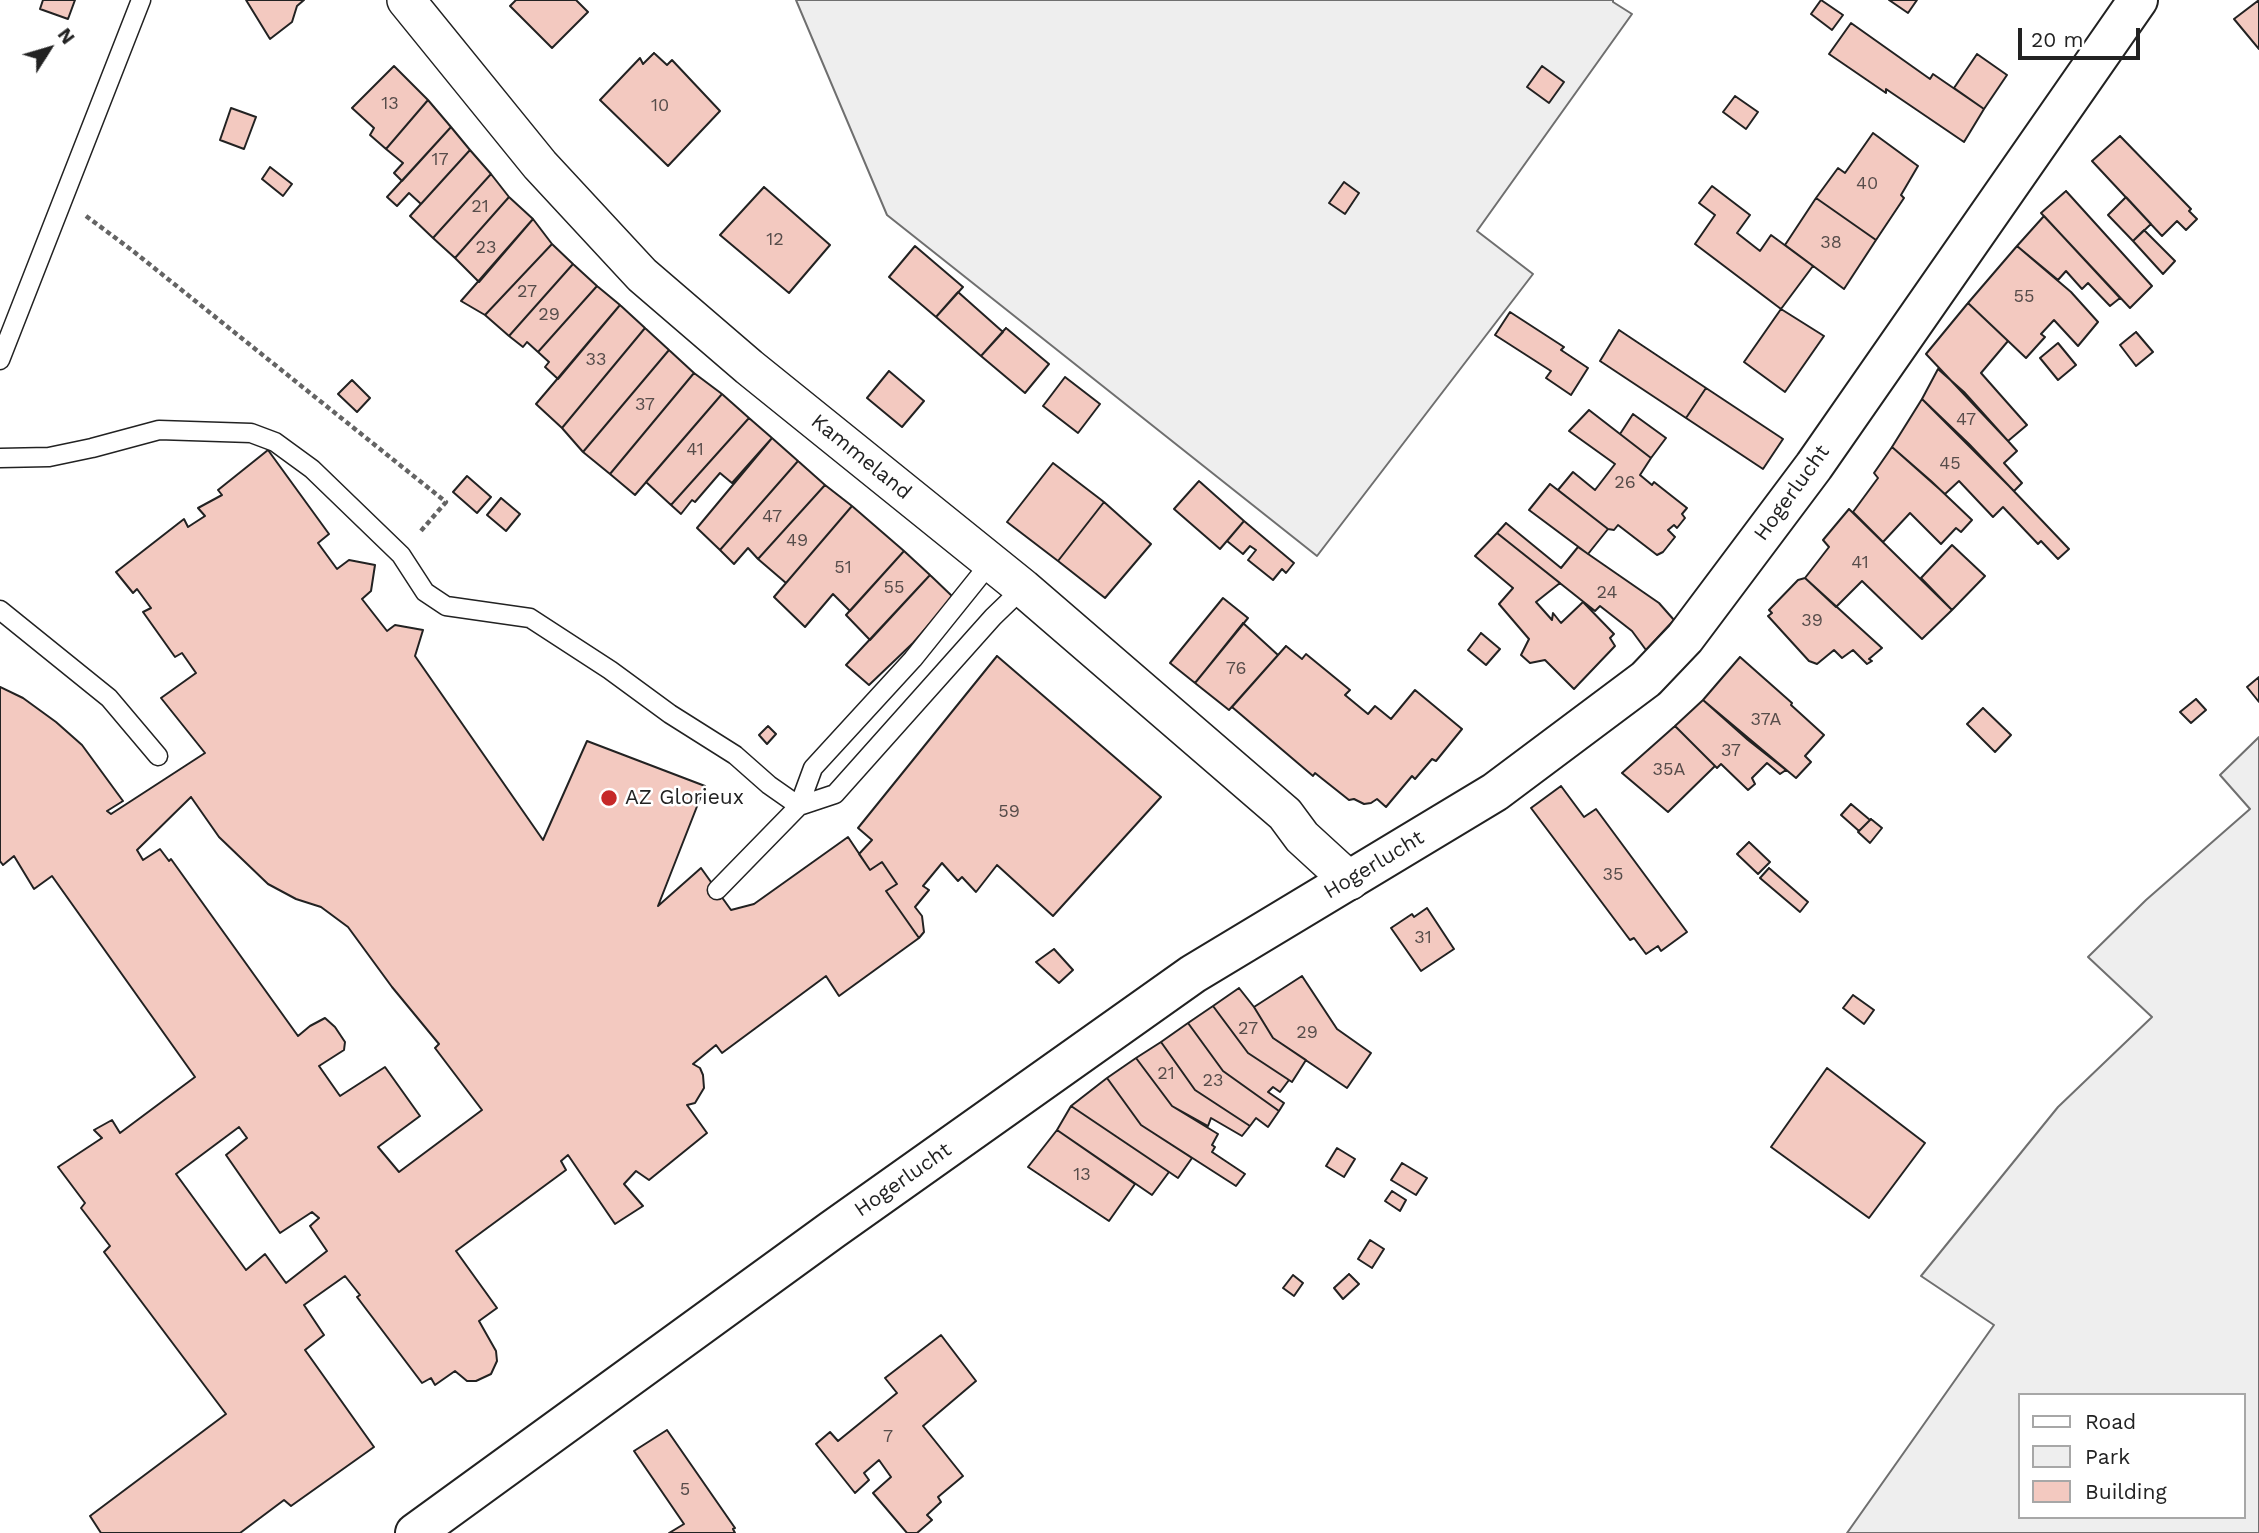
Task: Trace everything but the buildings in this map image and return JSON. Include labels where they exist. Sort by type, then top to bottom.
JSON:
[{"type":"street","name":"Kammeland","points":[[406,0],[540,165],[642,275],[749,367],[1023,588],[1285,814],[1303,836],[1350,881]]},
{"type":"street","name":"Hogerlucht","points":[[415,1533],[832,1230],[1193,974],[1495,792],[1646,679],[1685,638],[1814,466],[2138,0]]},
{"type":"lane","points":[[0,360],[141,0]]},
{"type":"lane","points":[[0,458],[49,457],[92,449],[159,430],[197,429],[251,433],[275,442],[312,469],[401,555],[425,592],[446,606],[530,618],[735,755],[769,785],[799,806]]},
{"type":"lane","points":[[717,890],[799,806],[813,768],[913,659],[991,562]]},
{"type":"lane","points":[[799,806],[835,794],[993,617],[1023,588]]},
{"type":"lane","points":[[0,610],[109,698],[158,756]]},
{"type":"path","points":[[61,202],[89,218],[133,251],[446,502],[401,555]]},
{"type":"green space","points":[[796,0],[1613,0],[1632,14],[1477,231],[1533,274],[1317,556],[887,215]]},
{"type":"green space","points":[[2259,737],[2259,1533],[1847,1533],[1994,1325],[1921,1276],[2058,1107],[2152,1017],[2088,957],[2146,900],[2250,809],[2220,775]]},
{"type":"place","name":"AZ Glorieux","points":[[609,798]]}]
